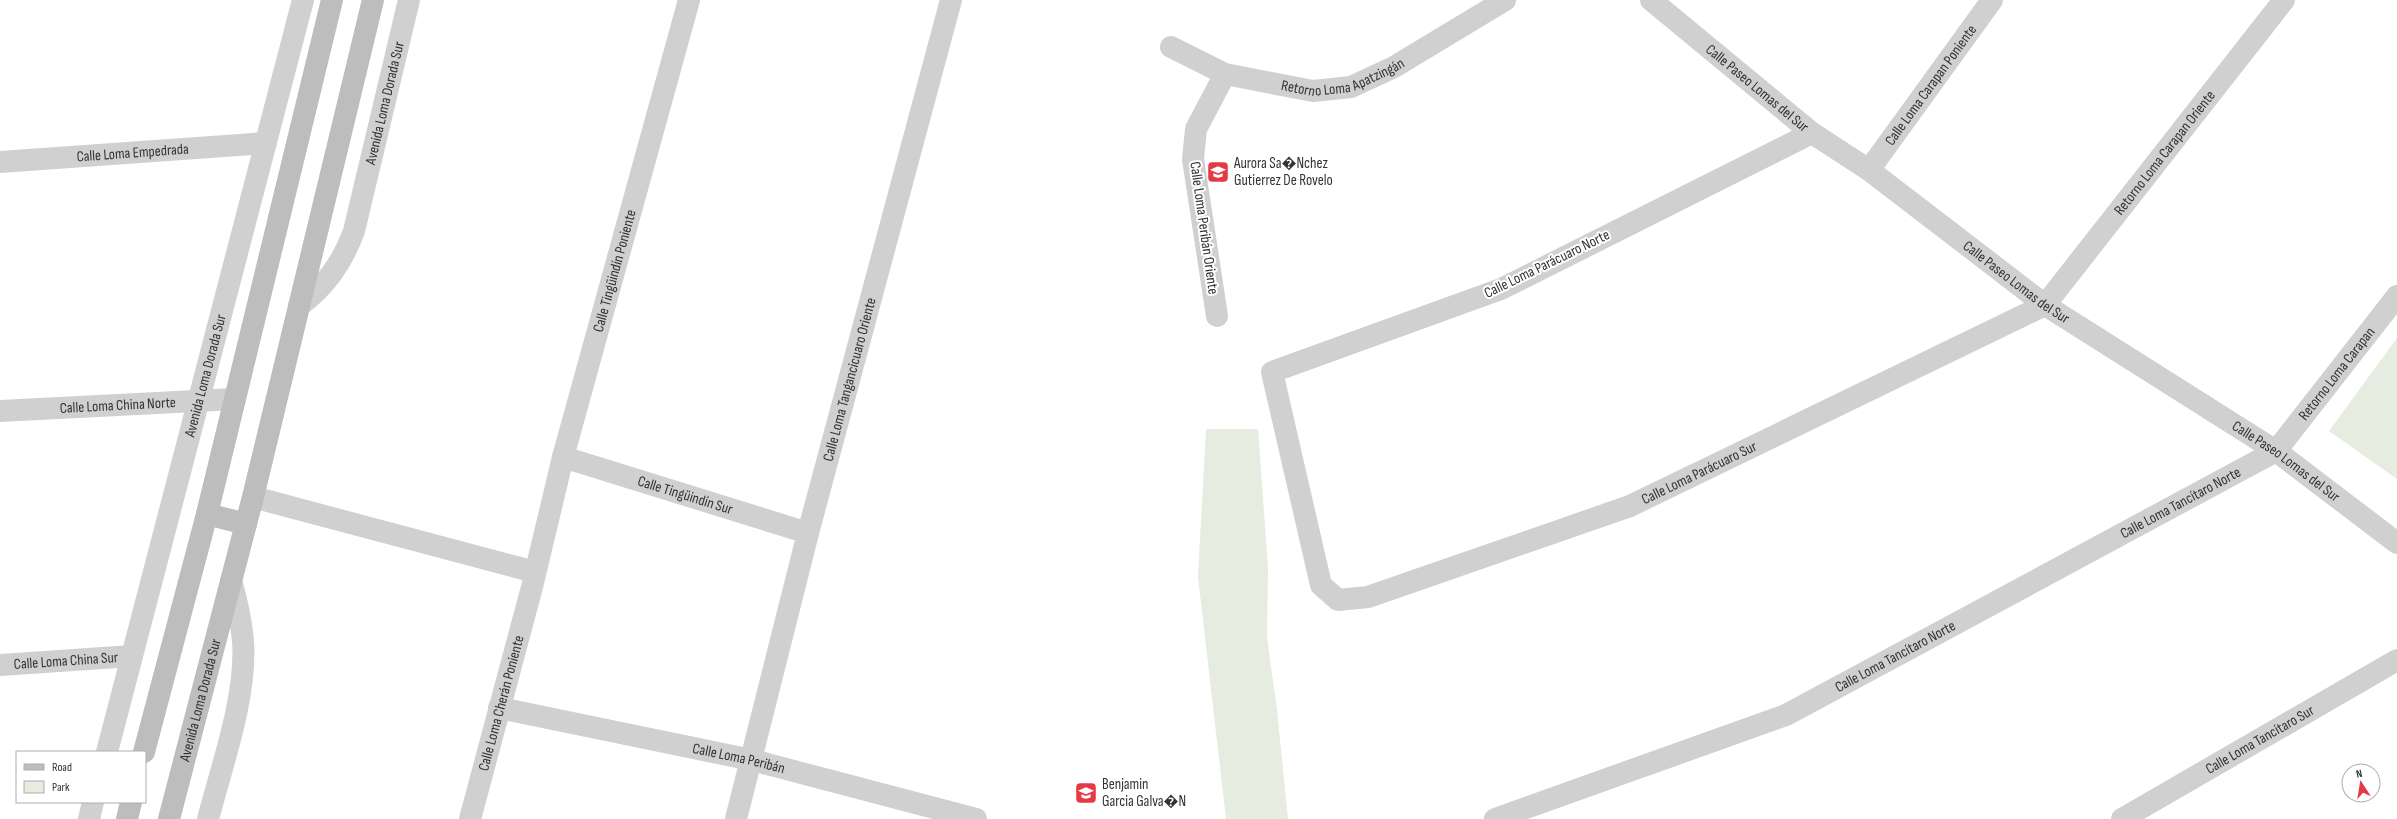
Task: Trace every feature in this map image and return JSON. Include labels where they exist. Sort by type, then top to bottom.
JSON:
[{"type":"street","name":"Avenida Loma Dorada Sur","points":[[107,751],[303,0]]},
{"type":"street","points":[[144,751],[207,514],[332,0]]},
{"type":"street","name":"Avenida Loma Dorada Sur","points":[[169,819],[253,497],[373,0]]},
{"type":"street","name":"Avenida Loma Dorada Sur","points":[[299,306],[314,294],[339,265],[354,231],[409,0]]},
{"type":"street","name":"Calle Tingüindín Poniente","points":[[543,541],[562,457],[688,0]]},
{"type":"street","name":"Calle Loma Tangancicuaro Oriente","points":[[736,819],[808,533],[951,0]]},
{"type":"street","name":"Retorno Loma Apatzingán","points":[[1171,47],[1225,74],[1313,91],[1351,87],[1394,67],[1505,0]]},
{"type":"street","name":"Calle Loma Carapan Poniente","points":[[1869,170],[1992,0]]},
{"type":"street","name":"Retorno Loma Carapan Oriente","points":[[2045,305],[2284,0]]},
{"type":"street","name":"Calle Paseo Lomas del Sur","points":[[1661,3],[1812,133],[1869,170],[2045,305],[2276,452],[2397,543]]},
{"type":"street","name":"Calle Loma Peribán Oriente","points":[[1217,316],[1193,159],[1196,129],[1225,74]]},
{"type":"street","name":"Calle Loma Parácuaro Norte","points":[[1338,600],[1321,585],[1272,372],[1501,289],[1812,133]]},
{"type":"street","name":"Calle Loma Empedrada","points":[[0,162],[266,143]]},
{"type":"street","name":"Retorno Loma Carapan","points":[[2276,452],[2397,296]]},
{"type":"street","name":"Calle Loma Parácuaro Sur","points":[[1338,600],[1368,597],[1630,506],[2045,305]]},
{"type":"street","name":"Calle Loma China Norte","points":[[0,411],[235,399]]},
{"type":"street","name":"Calle Loma Tancítaro Norte","points":[[1495,819],[1786,715],[2276,452]]},
{"type":"street","name":"Calle Tingüindín Sur","points":[[562,457],[808,533]]},
{"type":"street","points":[[253,497],[533,579]]},
{"type":"street","points":[[207,514],[246,524]]},
{"type":"street","name":"Calle Loma Cherán Poniente","points":[[470,819],[543,541]]},
{"type":"street","name":"Avenida Loma Dorada Sur","points":[[208,819],[238,700],[243,671],[243,642],[240,611],[231,581]]},
{"type":"street","name":"Calle Loma China Sur","points":[[0,665],[132,656]]},
{"type":"street","name":"Calle Loma Tancítaro Sur","points":[[2122,819],[2397,660]]},
{"type":"street","name":"Calle Loma Peribán","points":[[499,708],[752,760],[976,819]]},
{"type":"street","points":[[89,819],[93,803]]},
{"type":"street","points":[[127,819],[131,803]]},
{"type":"green space","points":[[2397,338],[2397,479],[2329,431]]},
{"type":"green space","points":[[1206,429],[1258,429],[1268,568],[1267,637],[1277,710],[1288,819],[1226,819],[1198,577]]},
{"type":"place","name":"Aurora Sa�Nchez Gutierrez De Rovelo","points":[[1218,172]]},
{"type":"place","name":"Benjamin Garcia Galva�N","points":[[1086,793]]}]
